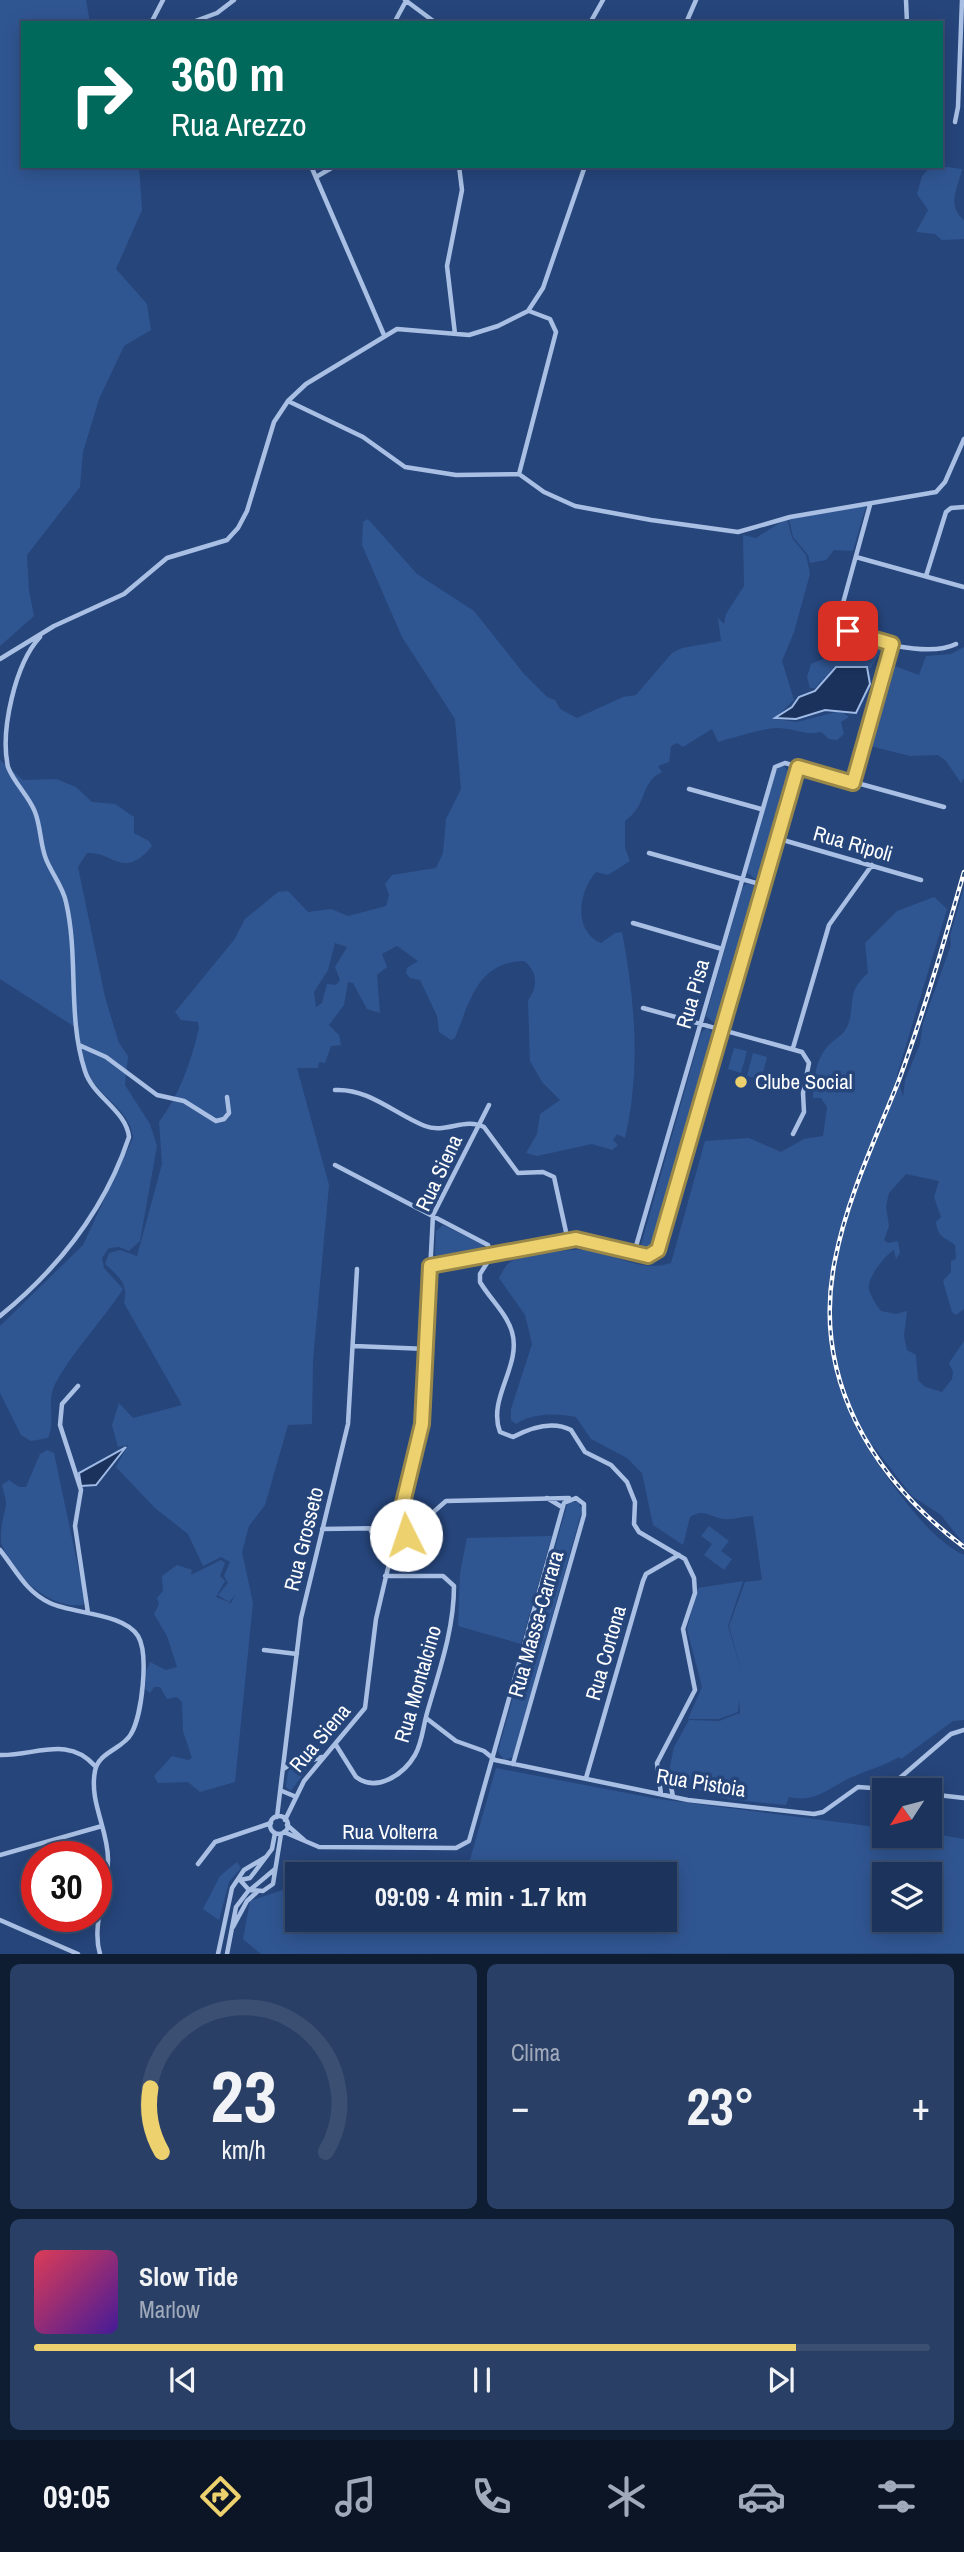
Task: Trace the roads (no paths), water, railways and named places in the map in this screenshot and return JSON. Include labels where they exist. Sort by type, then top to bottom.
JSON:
[{"type":"street","points":[[151,21],[163,0]]},
{"type":"street","points":[[194,21],[217,13],[234,0]]},
{"type":"street","points":[[591,21],[603,0]]},
{"type":"street","points":[[686,21],[696,0]]},
{"type":"street","points":[[906,0],[907,21]]},
{"type":"street","points":[[955,121],[958,107],[962,0]]},
{"type":"street","points":[[395,21],[405,1],[433,21]]},
{"type":"street","points":[[313,168],[384,335]]},
{"type":"street","points":[[316,177],[332,168]]},
{"type":"street","points":[[455,334],[447,266],[462,190],[459,168]]},
{"type":"street","points":[[0,659],[17,646],[124,594],[167,558],[227,540],[247,511],[274,422],[288,401],[306,384],[342,365],[384,335],[405,328],[469,335],[498,326],[528,310],[543,288],[584,168]]},
{"type":"street","points":[[519,474],[556,332],[550,319],[528,310]]},
{"type":"street","points":[[288,401],[363,438],[405,467],[456,475],[519,474],[544,492],[585,509],[738,532],[790,517],[936,492],[945,482],[964,439]]},
{"type":"street","points":[[870,506],[840,622],[848,631],[922,651],[956,644]]},
{"type":"street","points":[[926,576],[946,512],[951,508],[964,507]]},
{"type":"street","points":[[856,556],[964,587]]},
{"type":"street","points":[[0,1316],[46,1272],[88,1224],[129,1137],[126,1125],[87,1077],[78,1045],[66,899],[43,852],[36,815],[9,769],[5,754],[8,716],[17,673],[43,634]]},
{"type":"street","points":[[853,783],[892,644]]},
{"type":"street","name":"Rua Pisa","points":[[634,1253],[761,809],[776,765],[798,767]]},
{"type":"street","points":[[430,1266],[584,1239],[648,1256],[658,1250],[798,767],[944,807]]},
{"type":"street","points":[[689,789],[761,809]]},
{"type":"street","name":"Rua Ripoli","points":[[776,838],[921,880]]},
{"type":"street","points":[[649,853],[763,885]]},
{"type":"street","points":[[793,1048],[829,925],[872,865]]},
{"type":"street","points":[[633,923],[722,949]]},
{"type":"street","points":[[643,1007],[793,1048],[806,1055],[809,1063],[804,1085],[804,1112],[793,1134]]},
{"type":"street","points":[[78,1045],[106,1056],[157,1095],[184,1101],[216,1121],[224,1119],[229,1113],[227,1097]]},
{"type":"street","points":[[335,1090],[368,1097],[434,1129],[480,1125],[491,1133],[512,1168],[518,1173],[543,1172],[554,1177],[568,1241]]},
{"type":"street","name":"Rua Siena","points":[[395,1523],[402,1507],[422,1424],[433,1214],[489,1105]]},
{"type":"street","points":[[335,1165],[433,1214],[483,1241],[490,1248],[492,1255],[480,1274],[480,1282],[510,1325],[515,1347],[498,1404],[500,1432],[513,1437],[533,1427],[558,1426],[571,1430],[585,1452],[611,1465],[628,1482],[635,1502],[634,1527],[679,1555],[691,1566],[695,1593],[683,1629],[695,1687],[658,1761],[657,1774],[661,1782],[661,1794]]},
{"type":"street","name":"Rua Grosseto","points":[[277,1817],[301,1618],[348,1424],[356,1269]]},
{"type":"street","points":[[354,1346],[427,1349]]},
{"type":"street","points":[[78,1385],[62,1405],[60,1426],[81,1490],[75,1526],[88,1613]]},
{"type":"street","points":[[546,1498],[562,1507],[569,1498]]},
{"type":"street","name":"Rua Siena","points":[[392,1551],[419,1523],[446,1501],[576,1498]]},
{"type":"street","name":"Rua Massa-Carrara","points":[[513,1764],[584,1515],[584,1504],[576,1498]]},
{"type":"street","name":"Rua Siena","points":[[402,1507],[404,1525]]},
{"type":"street","name":"Rua Volterra","points":[[278,1832],[319,1847],[376,1850],[461,1847],[469,1841],[562,1507]]},
{"type":"street","points":[[322,1529],[367,1530],[390,1528],[395,1523],[419,1523]]},
{"type":"street","points":[[367,1530],[402,1539],[407,1532],[404,1525]]},
{"type":"street","points":[[390,1528],[390,1536]]},
{"type":"street","name":"Rua Siena","points":[[278,1832],[286,1822],[294,1796],[309,1774],[362,1713],[368,1699],[376,1619],[392,1551],[390,1536]]},
{"type":"street","points":[[0,1550],[25,1586],[37,1596],[52,1604],[131,1628],[139,1638],[144,1663],[132,1733],[96,1766],[94,1792],[108,1859],[98,1931],[100,1954]]},
{"type":"street","name":"Rua Cortona","points":[[586,1778],[643,1581],[646,1574],[679,1555]]},
{"type":"street","name":"Rua Montalcino","points":[[336,1745],[356,1777],[381,1783],[411,1761],[426,1718],[450,1632],[454,1586],[443,1576],[385,1576]]},
{"type":"street","points":[[264,1650],[297,1654]]},
{"type":"street","name":"Rua Pistoia","points":[[426,1718],[456,1741],[513,1764],[673,1797],[814,1814],[823,1812],[858,1787],[872,1788]]},
{"type":"street","points":[[900,1778],[951,1734],[964,1730]]},
{"type":"street","points":[[0,1755],[63,1748],[86,1756],[96,1766]]},
{"type":"street","points":[[287,1748],[295,1761]]},
{"type":"street","points":[[284,1768],[295,1761],[306,1762],[324,1757]]},
{"type":"street","points":[[306,1762],[309,1774]]},
{"type":"street","points":[[657,1774],[667,1780],[673,1797]]},
{"type":"street","points":[[282,1791],[294,1796]]},
{"type":"street","points":[[942,1795],[964,1798]]},
{"type":"street","points":[[198,1864],[215,1842],[271,1823],[277,1817],[286,1822],[307,1843]]},
{"type":"street","points":[[240,1880],[250,1890],[257,1892],[267,1890],[273,1884],[278,1832],[271,1823]]},
{"type":"street","points":[[0,1855],[102,1826]]},
{"type":"street","points":[[255,1829],[278,1832]]},
{"type":"street","points":[[240,1880],[248,1880],[267,1857],[278,1832]]},
{"type":"street","points":[[218,1954],[230,1895],[250,1864],[267,1857]]},
{"type":"street","points":[[227,1954],[236,1907],[250,1890],[276,1869]]},
{"type":"street","points":[[232,1931],[247,1901],[257,1892]]},
{"type":"street","points":[[0,1920],[78,1954]]},
{"type":"street","points":[[223,1937],[230,1939]]},
{"type":"railway","points":[[964,872],[908,1054],[847,1214],[835,1260],[830,1303],[832,1345],[841,1384],[856,1422],[876,1457],[902,1490],[931,1520],[964,1547]]},
{"type":"place","name":"Clube Social","points":[[741,1082]]}]
